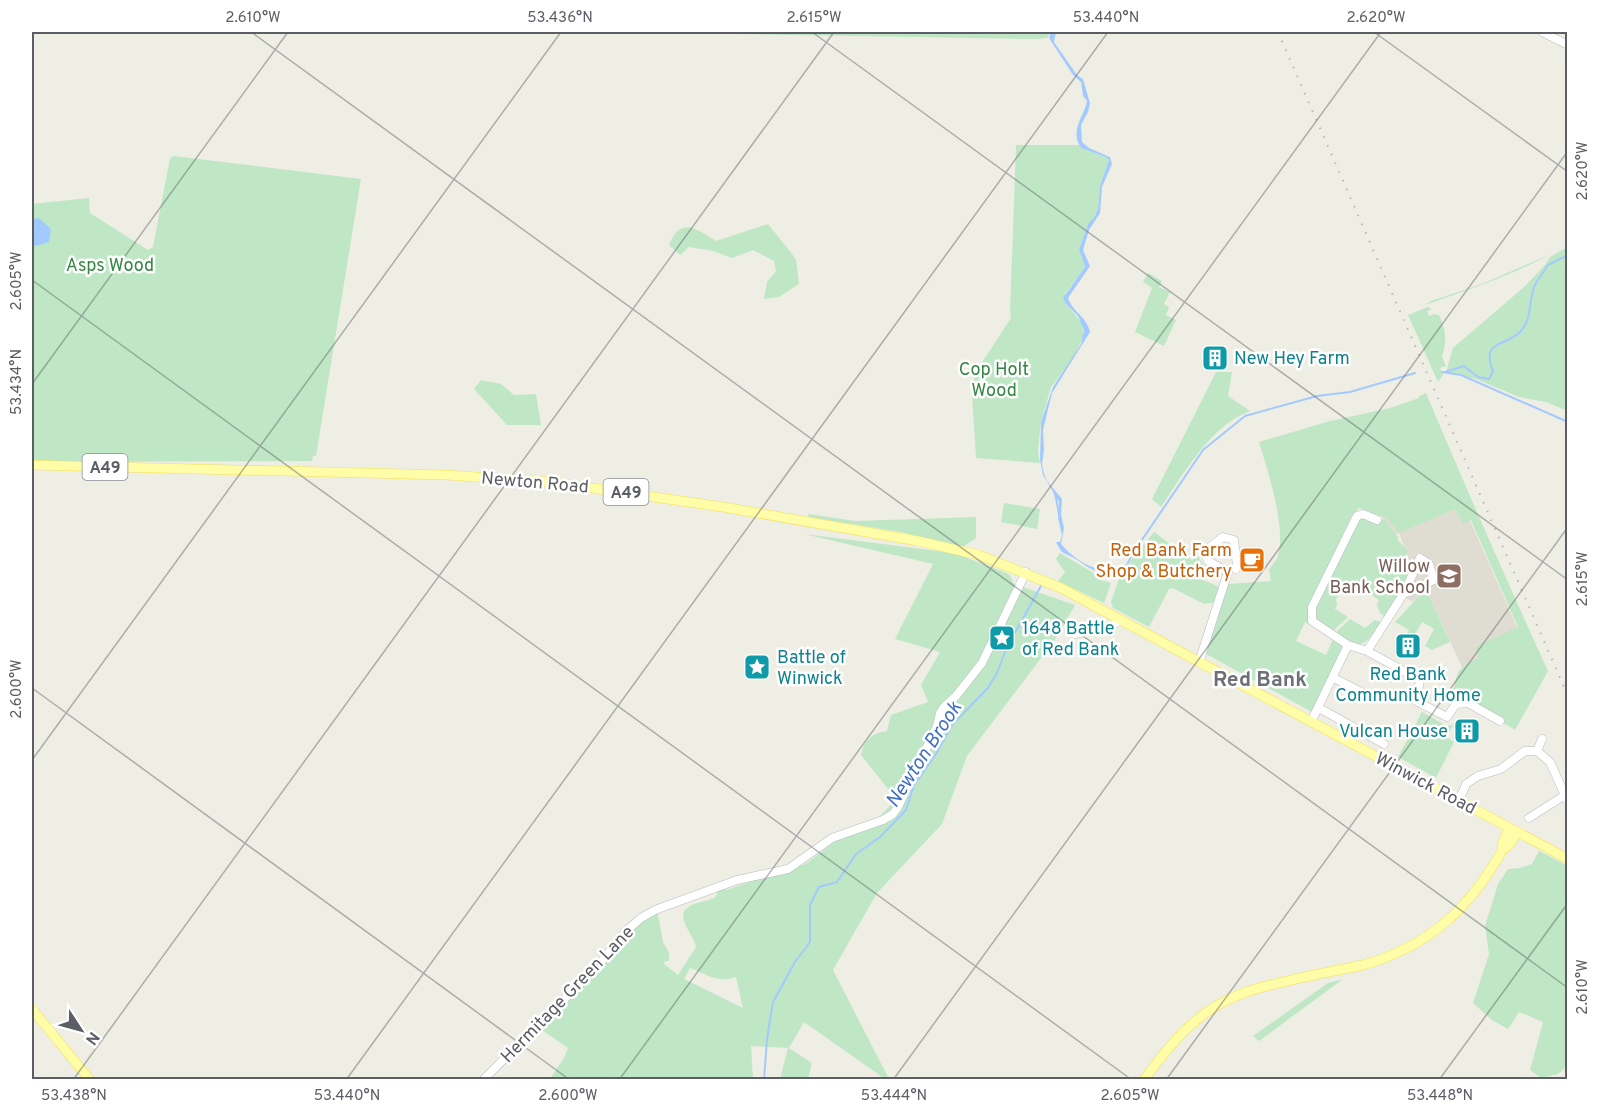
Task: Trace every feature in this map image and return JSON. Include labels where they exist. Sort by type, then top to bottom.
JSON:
[{"type":"main road","name":"Newton Road","points":[[32,465],[447,475],[550,482],[723,507],[918,540],[979,555],[1061,588]]},
{"type":"main road","name":"Winwick Road","points":[[1061,588],[1568,859]]},
{"type":"main road","points":[[1144,1080],[1178,1037],[1217,1005],[1263,986],[1364,964],[1404,949],[1427,937],[1448,922],[1474,895],[1503,849],[1502,845],[1514,830]]},
{"type":"main road","points":[[32,1009],[90,1080]]},
{"type":"street","points":[[1542,32],[1568,45]]},
{"type":"street","points":[[1377,520],[1363,514],[1357,516],[1312,607],[1312,621],[1348,645],[1367,651],[1420,680],[1416,701],[1447,717],[1456,704],[1468,703],[1500,721]]},
{"type":"street","points":[[1199,662],[1228,572],[1208,561],[1204,551],[1223,537],[1234,540],[1238,565],[1236,569]]},
{"type":"street","points":[[1367,651],[1404,593],[1420,558],[1429,564],[1434,580],[1404,593]]},
{"type":"street","name":"Hermitage Green Lane","points":[[483,1080],[586,979],[625,932],[641,918],[655,910],[736,880],[788,869],[832,838],[883,820],[893,814],[937,726],[940,712],[982,663],[1026,572]]},
{"type":"street","points":[[1076,634],[1112,626],[1121,620]]},
{"type":"street","points":[[1311,722],[1348,645]]},
{"type":"street","points":[[1334,678],[1369,696]]},
{"type":"street","points":[[1319,708],[1384,744]]},
{"type":"street","points":[[1537,751],[1542,739]]},
{"type":"street","points":[[1459,801],[1466,784],[1478,776],[1501,769],[1525,751],[1537,751],[1550,762],[1566,798],[1529,818]]},
{"type":"shaded area","name":"Willow Bank School","points":[[1346,431],[1465,509],[1540,679],[1471,687],[1429,595],[1421,594],[1413,602],[1396,592],[1409,560],[1399,533],[1391,537]]},
{"type":"green space","points":[[602,32],[1051,32],[1047,38],[1036,39]]},
{"type":"green space","name":"Cop Holt Wood","points":[[1016,145],[1080,145],[1081,148],[1109,160],[1100,186],[1098,209],[1094,218],[1089,222],[1079,249],[1085,267],[1065,294],[1066,304],[1083,324],[1083,338],[1072,360],[1051,387],[1041,422],[1038,451],[1040,463],[976,458],[972,395],[975,373],[1011,318]]},
{"type":"green space","name":"Asps Wood","points":[[174,156],[361,179],[316,456],[313,456],[312,461],[32,462],[32,204],[89,198],[90,213],[148,250],[153,247],[170,158]]},
{"type":"green space","points":[[768,224],[796,259],[799,284],[779,297],[764,299],[767,282],[776,271],[774,261],[753,250],[732,258],[713,251],[689,247],[680,255],[669,245],[679,230],[684,228],[696,230],[716,241]]},
{"type":"green space","points":[[1567,247],[1567,411],[1546,402],[1519,397],[1476,379],[1446,372],[1453,348],[1524,287],[1550,257]]},
{"type":"green space","points":[[1551,254],[1505,276],[1425,305],[1482,284]]},
{"type":"green space","points":[[1148,273],[1162,281],[1159,287],[1170,292],[1164,304],[1169,307],[1166,315],[1176,320],[1164,346],[1135,332],[1152,288],[1143,282]]},
{"type":"green space","points":[[1428,307],[1432,309],[1427,311],[1429,316],[1439,315],[1444,331],[1445,346],[1442,357],[1446,366],[1440,368],[1443,375],[1438,382],[1408,315]]},
{"type":"green space","points":[[1216,372],[1232,372],[1228,396],[1250,411],[1236,418],[1210,439],[1161,507],[1152,499]]},
{"type":"green space","points":[[481,380],[501,384],[514,395],[536,394],[541,425],[507,425],[474,389]]},
{"type":"green space","points":[[1426,393],[1548,671],[1515,730],[1467,701],[1464,706],[1454,700],[1458,692],[1453,689],[1459,671],[1468,663],[1479,658],[1475,647],[1518,627],[1471,520],[1463,524],[1455,509],[1399,533],[1388,519],[1359,508],[1352,515],[1308,609],[1308,619],[1331,635],[1329,637],[1305,622],[1296,641],[1326,655],[1333,639],[1343,645],[1312,712],[1206,654],[1228,584],[1271,581],[1269,570],[1277,558],[1280,546],[1278,517],[1259,442],[1330,421],[1390,408],[1419,398]]},
{"type":"green space","points":[[1004,503],[1040,509],[1037,529],[1001,522]]},
{"type":"green space","points":[[1358,511],[1387,521],[1386,523],[1399,538],[1397,539],[1408,551],[1403,563],[1410,566],[1410,572],[1388,617],[1380,613],[1377,605],[1379,600],[1351,581],[1349,585],[1345,584],[1336,599],[1335,609],[1348,617],[1332,632],[1317,619],[1318,594]]},
{"type":"green space","points":[[809,514],[855,521],[976,517],[976,538],[963,547],[901,532],[808,517]]},
{"type":"green space","points":[[1154,532],[1192,560],[1198,556],[1205,567],[1200,579],[1222,588],[1217,602],[1204,604],[1173,588],[1169,589],[1149,627],[1113,608],[1111,602],[1122,570],[1125,571]]},
{"type":"green space","points":[[804,534],[954,553],[1007,573],[1014,584],[1075,605],[1057,637],[967,756],[942,824],[877,893],[833,970],[889,1079],[885,1079],[804,1022],[789,1048],[812,1063],[808,1079],[780,1079],[788,1048],[751,1046],[753,1079],[550,1079],[568,1048],[539,1028],[628,932],[657,910],[663,942],[669,953],[669,961],[665,961],[664,964],[678,975],[696,947],[684,922],[683,916],[687,908],[714,898],[717,895],[716,891],[789,871],[807,863],[846,833],[871,826],[896,799],[861,755],[864,745],[870,738],[877,733],[887,731],[891,715],[928,702],[921,685],[940,652],[895,639],[933,564]],"holes":[[[690,968],[718,979],[736,977],[743,1008],[684,979]]]},
{"type":"green space","points":[[1060,553],[1097,575],[1097,579],[1111,583],[1104,603],[1058,581],[1065,572],[1056,559]]},
{"type":"green space","points":[[1421,594],[1429,595],[1450,642],[1432,650],[1425,646],[1434,629],[1422,622],[1413,638],[1408,640],[1405,638],[1409,630],[1395,622]]},
{"type":"green space","points":[[1350,619],[1365,628],[1375,620],[1381,622],[1368,640],[1354,644],[1335,633]]},
{"type":"green space","points":[[1422,712],[1447,726],[1453,725],[1447,737],[1454,742],[1436,778],[1398,757]]},
{"type":"green space","points":[[1539,851],[1568,866],[1567,1066],[1558,1074],[1541,1078],[1530,1070],[1543,1022],[1519,1012],[1508,1029],[1492,1020],[1473,1003],[1489,954],[1485,926],[1498,884],[1508,869],[1532,864]]},
{"type":"green space","points":[[1343,979],[1259,1041],[1253,1036],[1328,983]]},
{"type":"water","points":[[1051,32],[1056,32],[1054,42],[1077,75],[1083,79],[1090,103],[1081,125],[1082,142],[1089,148],[1110,157],[1112,164],[1102,187],[1100,213],[1089,230],[1083,250],[1090,266],[1068,298],[1086,322],[1090,332],[1052,393],[1043,430],[1042,464],[1047,481],[1062,499],[1061,515],[1064,528],[1061,544],[1083,563],[1099,569],[1114,568],[1112,572],[1091,569],[1060,549],[1056,542],[1060,542],[1062,535],[1058,518],[1059,502],[1043,475],[1040,460],[1041,422],[1053,387],[1081,344],[1084,330],[1078,316],[1063,298],[1085,267],[1079,249],[1089,222],[1094,218],[1098,209],[1100,186],[1109,160],[1081,148],[1077,141],[1078,124],[1087,101],[1083,96],[1081,82],[1073,75],[1049,38]]},
{"type":"water","points":[[39,218],[51,229],[49,242],[36,246],[32,245],[32,219]]},
{"type":"waterway","points":[[1538,280],[1548,265],[1568,255]]},
{"type":"waterway","points":[[1445,372],[1464,366],[1478,377],[1489,379],[1493,371],[1490,361],[1492,348],[1521,331],[1528,319],[1532,293],[1537,281]]},
{"type":"waterway","name":"Newton Brook","points":[[1442,372],[1461,375],[1568,422]]},
{"type":"waterway","name":"Newton Brook","points":[[1112,569],[1126,567],[1133,553],[1203,450],[1245,416],[1317,396],[1350,392],[1415,373]]},
{"type":"waterway","name":"Newton Brook","points":[[1055,493],[1059,514]]},
{"type":"waterway","name":"Newton Brook","points":[[764,1080],[773,1002],[795,962],[810,942],[810,905],[819,887],[837,882],[856,854],[880,837],[906,810],[914,785],[936,754],[952,725],[988,688],[997,673],[1007,647],[1041,586]]},
{"type":"railway","points":[[1278,32],[1568,696]]},
{"type":"place","name":"New Hey Farm","points":[[1215,358]]},
{"type":"place","name":"Red Bank Farm Shop & Butchery","points":[[1252,560]]},
{"type":"place","name":"Willow Bank School","points":[[1449,576]]},
{"type":"place","name":"1648 Battle of Red Bank","points":[[1002,638]]},
{"type":"place","name":"Red Bank Community Home","points":[[1408,646]]},
{"type":"place","name":"Battle of Winwick","points":[[757,667]]},
{"type":"place","name":"Vulcan House","points":[[1467,731]]},
{"type":"district","name":"Red Bank","points":[[1260,679]]}]
